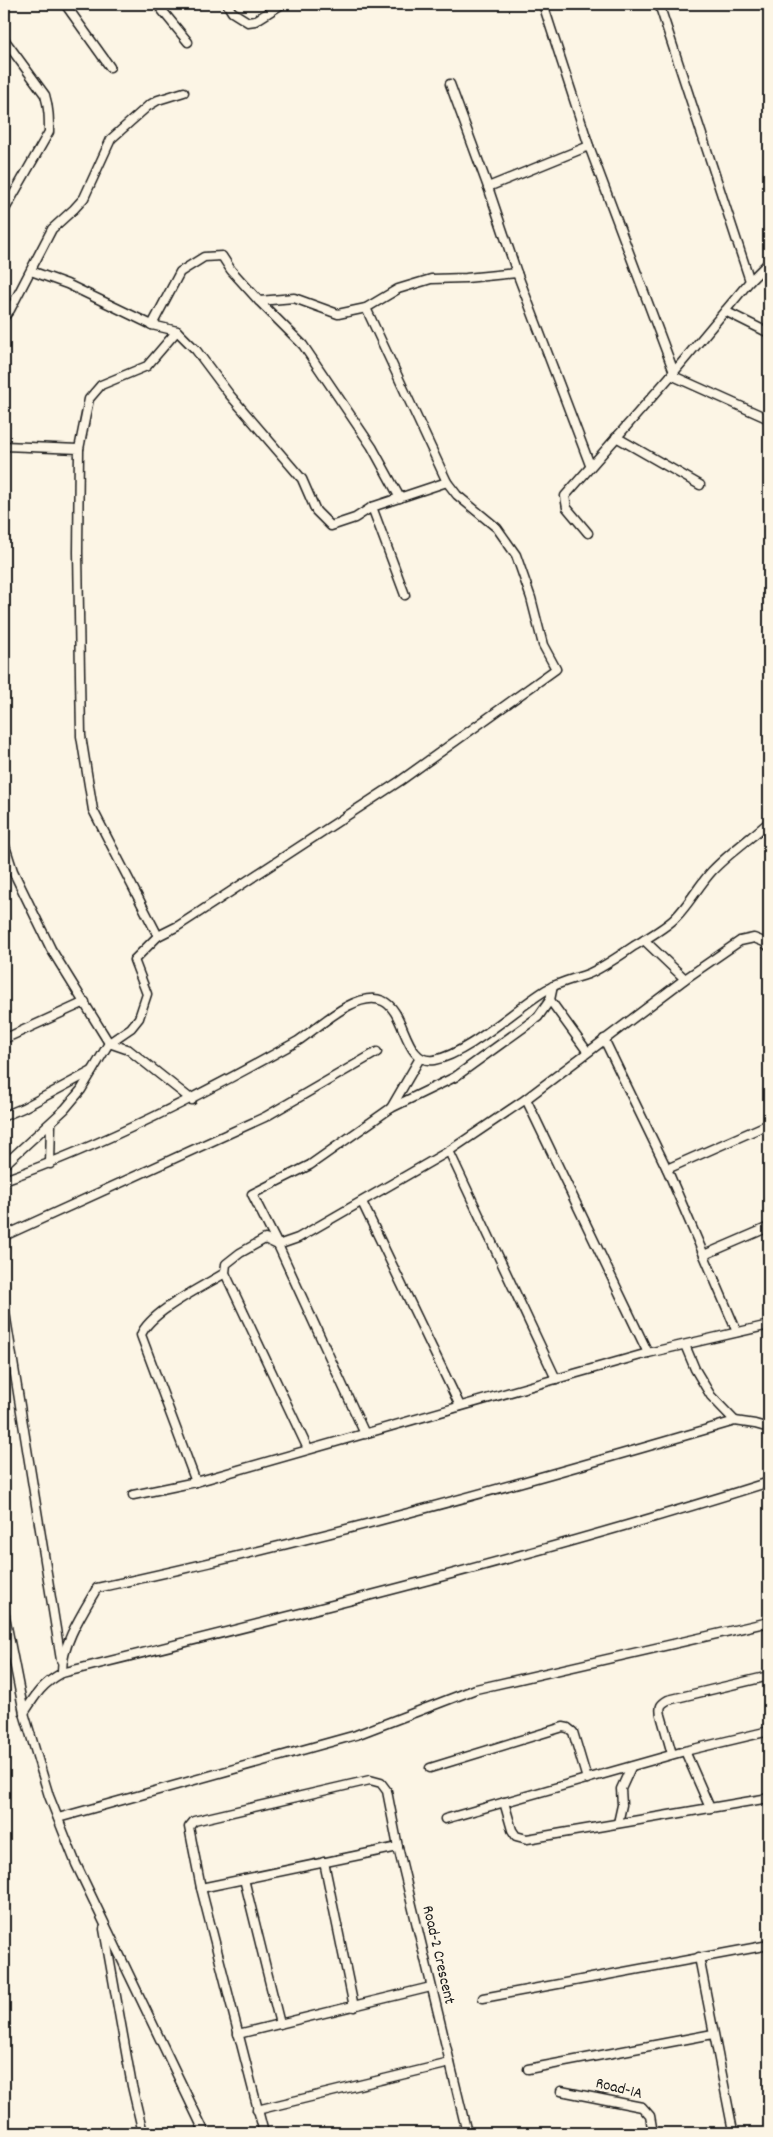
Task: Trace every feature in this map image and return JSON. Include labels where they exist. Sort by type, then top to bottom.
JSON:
[{"type":"street","points":[[65,4],[110,67]]},
{"type":"street","points":[[157,4],[188,42]]},
{"type":"street","points":[[227,4],[232,12],[248,22],[255,21],[282,4]]},
{"type":"street","points":[[543,4],[589,146],[673,373],[769,419]]},
{"type":"street","points":[[659,4],[750,281]]},
{"type":"street","points":[[4,39],[45,95],[48,106],[49,132],[4,211]]},
{"type":"street","points":[[450,84],[517,273],[590,465]]},
{"type":"street","points":[[4,317],[10,310],[52,229],[84,198],[112,139],[148,106],[158,100],[184,92]]},
{"type":"street","points":[[488,187],[589,146]]},
{"type":"street","points":[[152,326],[180,272],[204,257],[222,256],[231,270],[259,301],[303,345],[372,447],[400,498]]},
{"type":"street","points":[[588,533],[567,508],[564,502],[565,496],[590,465],[673,373],[750,281],[769,262]]},
{"type":"street","points":[[31,271],[67,284],[152,326],[177,330],[196,350],[241,409],[302,479],[316,511],[330,526],[355,518],[372,507],[447,482]]},
{"type":"street","points":[[259,301],[294,298],[338,314],[366,308],[398,290],[431,278],[466,278],[517,273]]},
{"type":"street","points":[[4,1165],[51,1123],[81,1090],[109,1043],[131,1028],[140,1018],[147,994],[134,960],[158,936],[178,926],[400,781],[556,668],[543,645],[531,598],[516,555],[497,528],[457,495],[447,482],[366,308]]},
{"type":"street","points":[[725,311],[769,333]]},
{"type":"street","points":[[158,936],[93,810],[81,736],[78,552],[79,449],[90,399],[101,385],[147,366],[177,330]]},
{"type":"street","points":[[616,437],[700,485]]},
{"type":"street","points":[[4,446],[79,449]]},
{"type":"street","points":[[372,507],[405,595]]},
{"type":"street","points":[[4,1180],[50,1164],[192,1100],[298,1041],[312,1032],[326,1019],[359,1001],[372,998],[384,1001],[392,1009],[413,1050],[420,1058],[427,1061],[458,1051],[553,986],[589,973],[671,922],[713,870],[769,822]]},
{"type":"street","points":[[4,843],[13,871],[51,949],[109,1043],[129,1050],[192,1100]]},
{"type":"street","points":[[308,1449],[225,1274],[226,1264],[240,1253],[265,1239],[278,1245],[298,1238],[449,1151],[526,1099],[685,979],[740,941],[754,938],[764,942],[769,947]]},
{"type":"street","points":[[644,940],[685,979]]},
{"type":"street","points":[[365,1434],[278,1245],[252,1194],[310,1165],[392,1108],[455,1076],[523,1030],[538,1017],[550,1000],[553,986]]},
{"type":"street","points":[[550,1000],[587,1052]]},
{"type":"street","points":[[4,1039],[85,1002]]},
{"type":"street","points":[[604,1039],[667,1169],[738,1332]]},
{"type":"street","points":[[4,1236],[265,1117],[377,1052]]},
{"type":"street","points":[[392,1108],[420,1058]]},
{"type":"street","points":[[4,1116],[23,1108],[93,1070]]},
{"type":"street","points":[[526,1099],[648,1353]]},
{"type":"street","points":[[50,1164],[51,1123]]},
{"type":"street","points":[[667,1169],[769,1124]]},
{"type":"street","points":[[449,1151],[556,1379]]},
{"type":"street","points":[[362,1202],[460,1406]]},
{"type":"street","points":[[704,1255],[769,1227]]},
{"type":"street","points":[[196,1482],[141,1335],[144,1327],[155,1316],[225,1274]]},
{"type":"street","points":[[4,1306],[62,1662],[62,1673]]},
{"type":"street","points":[[133,1495],[196,1482],[648,1353],[769,1325]]},
{"type":"street","points":[[685,1345],[695,1369],[711,1396],[735,1422]]},
{"type":"street","points":[[62,1662],[78,1621],[97,1588],[200,1566],[405,1514],[735,1422],[755,1424],[769,1428]]},
{"type":"street","points":[[24,1713],[39,1690],[48,1681],[62,1673],[342,1604],[692,1507],[769,1482]]},
{"type":"street","points":[[4,1611],[24,1713],[49,1796],[76,1864],[205,2133]]},
{"type":"street","points":[[58,1818],[356,1735],[476,1689],[769,1622]]},
{"type":"street","points":[[672,1754],[660,1715],[659,1708],[661,1704],[668,1700],[769,1676]]},
{"type":"street","points":[[430,1768],[562,1727],[568,1728],[572,1732],[587,1779]]},
{"type":"street","points":[[445,1819],[685,1750],[769,1731]]},
{"type":"street","points":[[685,1750],[710,1808]]},
{"type":"street","points":[[618,1824],[622,1805],[621,1790],[631,1767]]},
{"type":"street","name":"Road-2 Crescent","points":[[202,1888],[189,1827],[194,1821],[370,1780],[381,1784],[387,1791],[398,1847],[467,2133]]},
{"type":"street","points":[[504,1802],[512,1830],[516,1836],[521,1838],[618,1824],[769,1798]]},
{"type":"street","points":[[264,2133],[202,1888],[398,1847]]},
{"type":"street","points":[[324,1862],[354,2007]]},
{"type":"street","points":[[244,1879],[280,2024]]},
{"type":"street","points":[[102,1918],[113,1971],[132,2086],[143,2133]]},
{"type":"street","points":[[483,1998],[769,1945]]},
{"type":"street","points":[[699,1957],[732,2126]]},
{"type":"street","points":[[238,2034],[431,1987]]},
{"type":"street","points":[[528,2068],[713,2034]]},
{"type":"street","points":[[257,2110],[450,2063]]},
{"type":"street","name":"Road-1A","points":[[561,2091],[642,2106],[650,2116],[653,2133]]}]
